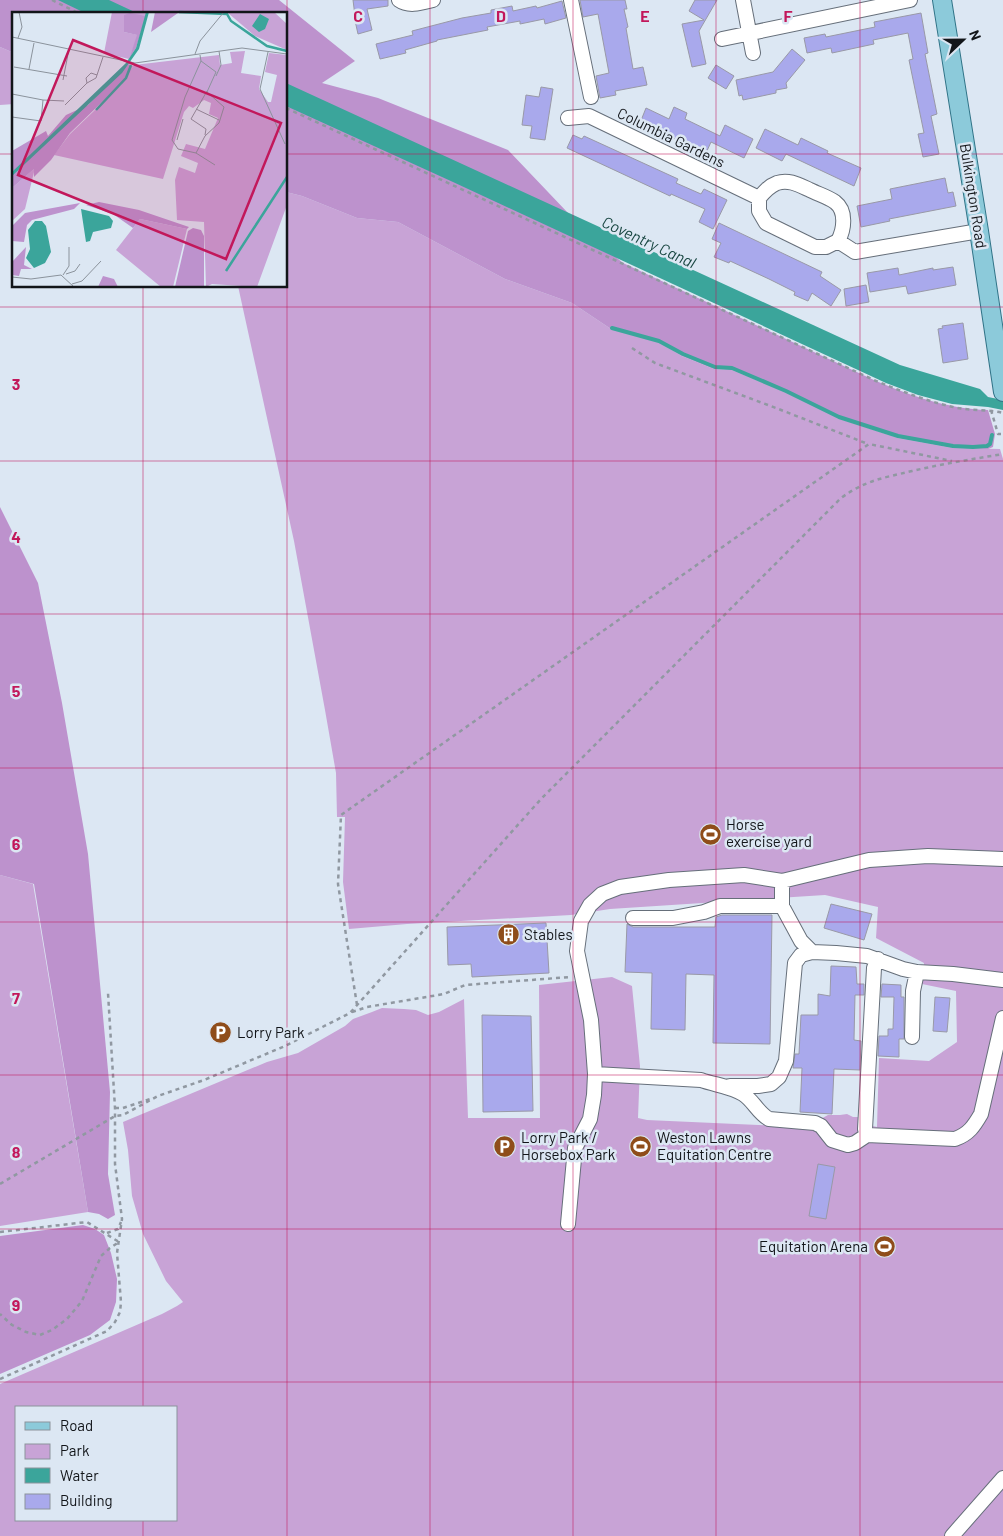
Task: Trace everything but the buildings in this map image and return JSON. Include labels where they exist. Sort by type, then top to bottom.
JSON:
[{"type":"main road","name":"Bulkington Road","points":[[942,0],[1003,388]]},
{"type":"street","points":[[400,1],[412,5],[433,0]]},
{"type":"street","points":[[570,0],[591,97]]},
{"type":"street","points":[[743,0],[753,53]]},
{"type":"street","points":[[722,39],[910,0]]},
{"type":"street","name":"Columbia Gardens","points":[[568,118],[589,116],[759,198]]},
{"type":"street","points":[[792,182],[836,203],[843,215],[843,232],[838,241],[826,247],[815,247],[766,223],[759,211],[759,198],[770,186],[778,183],[792,182]]},
{"type":"street","points":[[838,241],[855,252],[979,231]]},
{"type":"street","points":[[568,1224],[575,1148],[590,1119],[595,1074],[591,1020],[577,951],[582,921],[590,905],[602,894],[620,887],[744,875],[782,881],[869,860],[928,856],[1003,859]]},
{"type":"street","points":[[782,881],[782,906],[801,941],[812,952]]},
{"type":"street","points":[[633,918],[674,918],[704,912],[720,906],[782,906]]},
{"type":"street","points":[[595,1074],[701,1080],[727,1087],[772,1084],[779,1077],[786,1061],[795,963],[801,955],[812,952],[867,956],[917,972],[1003,980]]},
{"type":"street","points":[[867,1135],[865,1129],[874,968],[878,959]]},
{"type":"street","points":[[912,1037],[913,991],[917,972]]},
{"type":"street","points":[[727,1087],[745,1095],[764,1116],[815,1122],[821,1126],[832,1140],[838,1143],[855,1144],[867,1135],[955,1138],[966,1135],[981,1114],[1003,1018]]},
{"type":"street","points":[[952,1536],[1003,1478]]},
{"type":"path","points":[[52,0],[76,12]]},
{"type":"path","points":[[288,109],[876,381],[915,396],[953,407],[969,410],[991,410],[1003,413]]},
{"type":"path","points":[[632,348],[655,363],[869,444],[954,462]]},
{"type":"path","points":[[991,410],[998,434],[1003,434]]},
{"type":"path","points":[[357,1005],[338,884],[341,816],[869,444]]},
{"type":"path","points":[[350,1013],[541,799],[841,498],[869,481],[954,462],[1003,454]]},
{"type":"path","points":[[115,1108],[123,1108],[204,1080],[268,1054],[350,1013],[368,1007],[444,994],[465,985],[581,976]]},
{"type":"path","points":[[0,1379],[107,1331],[115,1322],[120,1312],[121,1302],[117,1254],[122,1218],[114,1164],[115,1108],[108,993]]},
{"type":"path","points":[[0,1184],[115,1116],[123,1115],[158,1096]]},
{"type":"path","points":[[105,1233],[118,1229],[122,1218]]},
{"type":"path","points":[[0,1232],[87,1222],[119,1242]]},
{"type":"path","points":[[0,1314],[12,1325],[26,1332],[40,1335],[52,1330],[67,1319],[82,1301],[101,1256],[119,1242]]},
{"type":"green space","points":[[0,47],[12,52],[12,104],[0,105]]},
{"type":"green space","points":[[288,192],[302,196],[357,218],[398,222],[505,279],[572,303],[611,329],[661,343],[682,356],[714,369],[732,370],[788,393],[840,419],[898,438],[953,448],[1000,449],[1003,459],[1003,1536],[0,1536],[0,1384],[162,1314],[183,1302],[166,1281],[143,1234],[132,1196],[128,1150],[123,1122],[267,1062],[298,1053],[345,1026],[353,1019],[382,1008],[416,1010],[428,1015],[439,1012],[464,999],[468,1118],[540,1118],[539,985],[612,977],[632,986],[640,1066],[638,1118],[647,1120],[806,1127],[828,1115],[847,1114],[853,1117],[868,1117],[868,1125],[877,1127],[879,1058],[929,1061],[957,1042],[956,991],[922,984],[924,963],[876,938],[878,907],[825,895],[610,909],[571,915],[349,929],[343,882],[345,817],[337,817],[336,773],[294,541],[238,288],[288,288]]},
{"type":"green space","points":[[0,875],[33,884],[88,1212],[0,1226]]},
{"type":"shaded area","points":[[0,0],[279,0],[355,61],[322,83],[378,98],[508,150],[588,234],[623,263],[890,387],[944,404],[988,410],[995,434],[993,447],[988,449],[953,448],[898,438],[840,419],[788,393],[732,370],[714,369],[682,356],[661,343],[611,329],[572,303],[505,279],[398,222],[357,218],[302,196],[288,192],[288,12],[12,12],[12,52],[0,47]]},
{"type":"shaded area","points":[[0,507],[38,583],[62,703],[88,854],[110,1092],[108,1174],[115,1215],[108,1219],[99,1214],[88,1212],[34,884],[0,875]]},
{"type":"shaded area","points":[[83,1225],[95,1229],[104,1235],[111,1253],[117,1279],[116,1302],[110,1320],[90,1335],[0,1374],[0,1236]]},
{"type":"water","points":[[58,0],[109,0],[135,12],[83,12]]},
{"type":"water","points":[[288,84],[900,365],[980,389],[988,397],[1003,400],[1003,410],[952,404],[918,395],[886,383],[288,107]]},
{"type":"waterway","points":[[612,328],[659,341],[683,354],[715,367],[732,368],[786,391],[839,417],[898,436],[953,446],[973,447],[987,446],[990,444],[992,435]]},
{"type":"place","name":"Horse exercise yard","points":[[710,834]]},
{"type":"place","name":"Stables","points":[[508,935]]},
{"type":"place","name":"Lorry Park","points":[[221,1033]]},
{"type":"place","name":"Lorry Park / Horsebox Park","points":[[505,1147]]},
{"type":"place","name":"Weston Lawns Equitation Centre","points":[[641,1147]]},
{"type":"place","name":"Equitation Arena","points":[[884,1247]]},
{"type":"water label","name":"Coventry Canal","points":[[649,242]]}]
